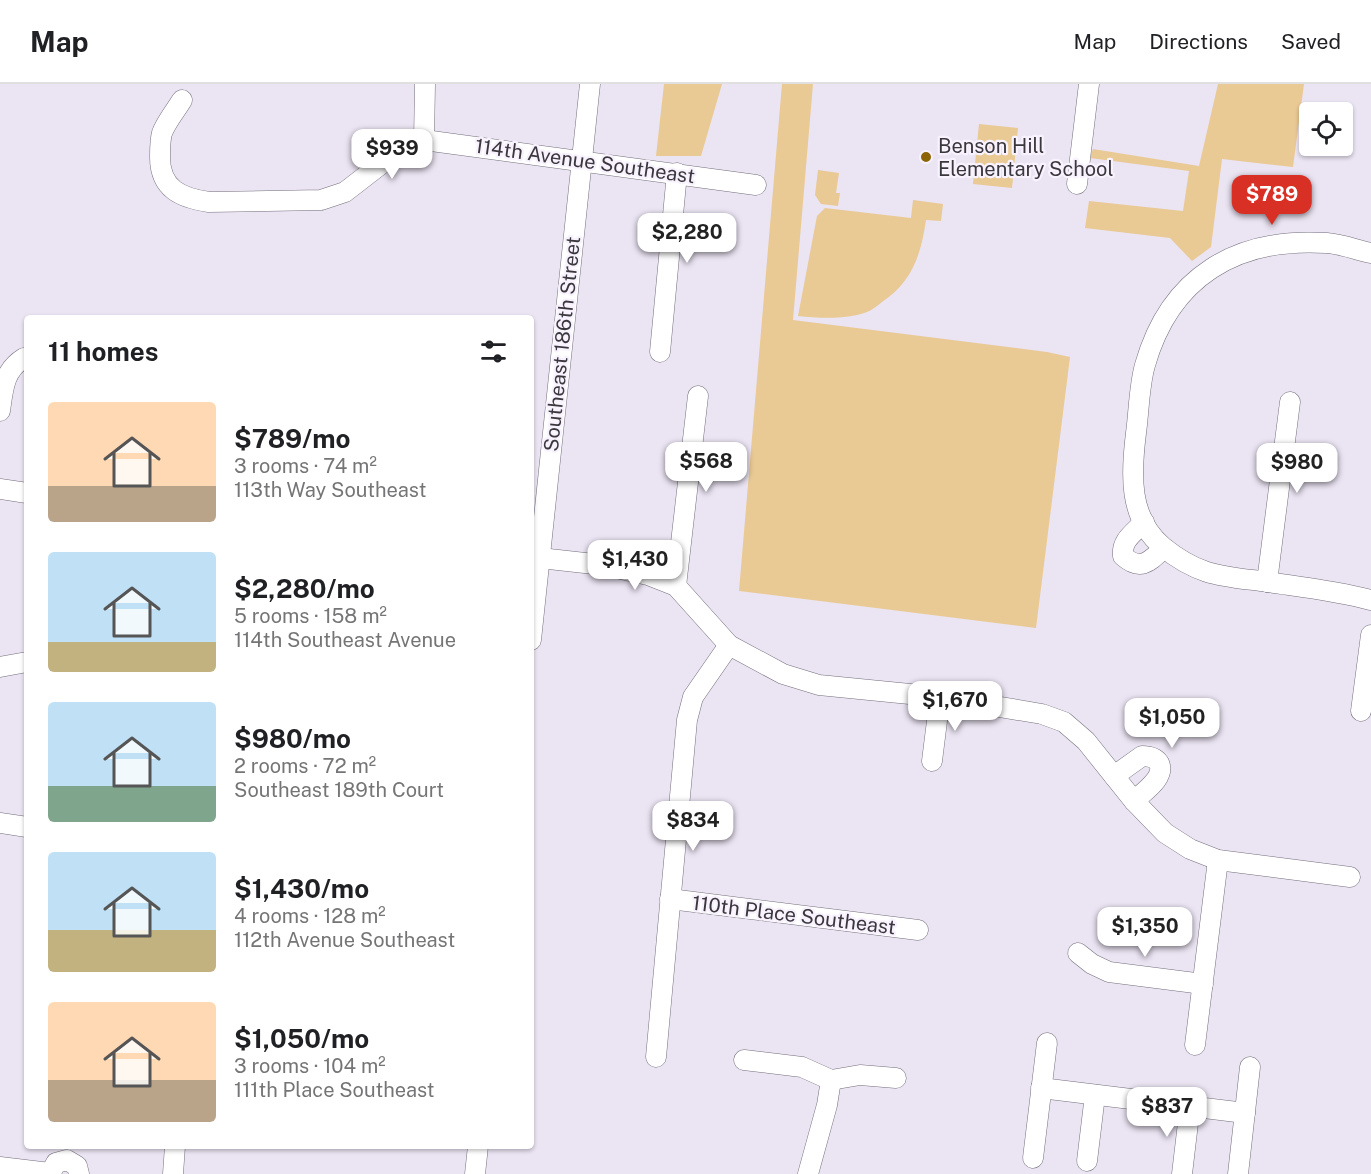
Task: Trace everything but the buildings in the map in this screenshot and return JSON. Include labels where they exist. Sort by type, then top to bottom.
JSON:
[{"type":"street","points":[[182,100],[163,132],[160,167],[163,179],[174,190],[194,200],[209,202],[321,200],[345,192],[407,144],[424,140],[425,84]]},
{"type":"street","name":"Southeast 186th Street","points":[[534,578],[590,84]]},
{"type":"street","points":[[1077,184],[1089,84]]},
{"type":"street","name":"114th Avenue Southeast","points":[[424,140],[756,185]]},
{"type":"street","points":[[660,352],[677,173]]},
{"type":"street","points":[[1371,253],[1329,243],[1290,243],[1257,247],[1222,262],[1189,285],[1167,312],[1144,367],[1132,468],[1136,506],[1153,535],[1200,570],[1219,577],[1267,582],[1371,600]]},
{"type":"street","points":[[0,411],[5,379],[24,355]]},
{"type":"street","points":[[676,586],[698,396]]},
{"type":"street","points":[[1267,582],[1290,402]]},
{"type":"street","points":[[0,489],[24,493]]},
{"type":"street","points":[[535,558],[603,565],[648,575],[676,586],[729,645],[783,674],[819,685],[940,697],[1042,714],[1064,722],[1086,741],[1134,801],[1165,833],[1190,849],[1218,860],[1350,877]]},
{"type":"street","points":[[1361,711],[1371,635]]},
{"type":"street","points":[[656,1057],[687,720],[693,697],[729,645]]},
{"type":"street","points":[[0,667],[24,663]]},
{"type":"street","points":[[932,761],[940,697]]},
{"type":"street","points":[[1114,777],[1142,756],[1153,757],[1157,761],[1160,765],[1159,776],[1134,801]]},
{"type":"street","points":[[0,824],[24,827]]},
{"type":"street","points":[[1195,1045],[1218,860]]},
{"type":"street","name":"110th Place Southeast","points":[[670,899],[918,930]]},
{"type":"street","points":[[1078,953],[1092,964],[1109,972],[1203,984]]},
{"type":"street","points":[[1033,1158],[1047,1043]]},
{"type":"street","points":[[744,1060],[802,1067],[831,1080],[860,1076],[896,1078]]},
{"type":"street","points":[[1238,1174],[1250,1067]]},
{"type":"street","points":[[808,1174],[827,1105],[831,1080]]},
{"type":"street","points":[[1041,1089],[1245,1113]]},
{"type":"street","points":[[1087,1161],[1095,1095]]},
{"type":"street","points":[[1182,1174],[1190,1106]]},
{"type":"street","points":[[173,1174],[176,1149]]},
{"type":"street","points":[[475,1174],[478,1149]]},
{"type":"street","points":[[0,1167],[50,1174],[56,1163],[67,1160],[76,1166],[79,1174]]},
{"type":"shaded area","points":[[664,84],[722,84],[701,156],[656,156]]},
{"type":"shaded area","points":[[782,84],[813,84],[793,320],[1047,352],[1070,357],[1036,628],[739,591]]},
{"type":"shaded area","points":[[1218,84],[1304,84],[1302,102],[1299,102],[1299,122],[1293,167],[1222,159],[1211,247],[1192,261],[1170,238],[1085,228],[1089,201],[1183,211],[1189,171],[1090,158],[1093,149],[1199,166]]},
{"type":"shaded area","points":[[979,124],[1018,128],[1012,188],[973,184]]},
{"type":"shaded area","points":[[818,170],[839,173],[836,193],[840,193],[838,206],[821,204],[815,195]]},
{"type":"shaded area","points":[[913,200],[943,204],[941,221],[926,220],[918,256],[901,286],[874,308],[859,315],[832,318],[798,316],[817,216],[825,208],[911,218]]},
{"type":"place","name":"Benson Hill Elementary School","points":[[926,157]]}]
